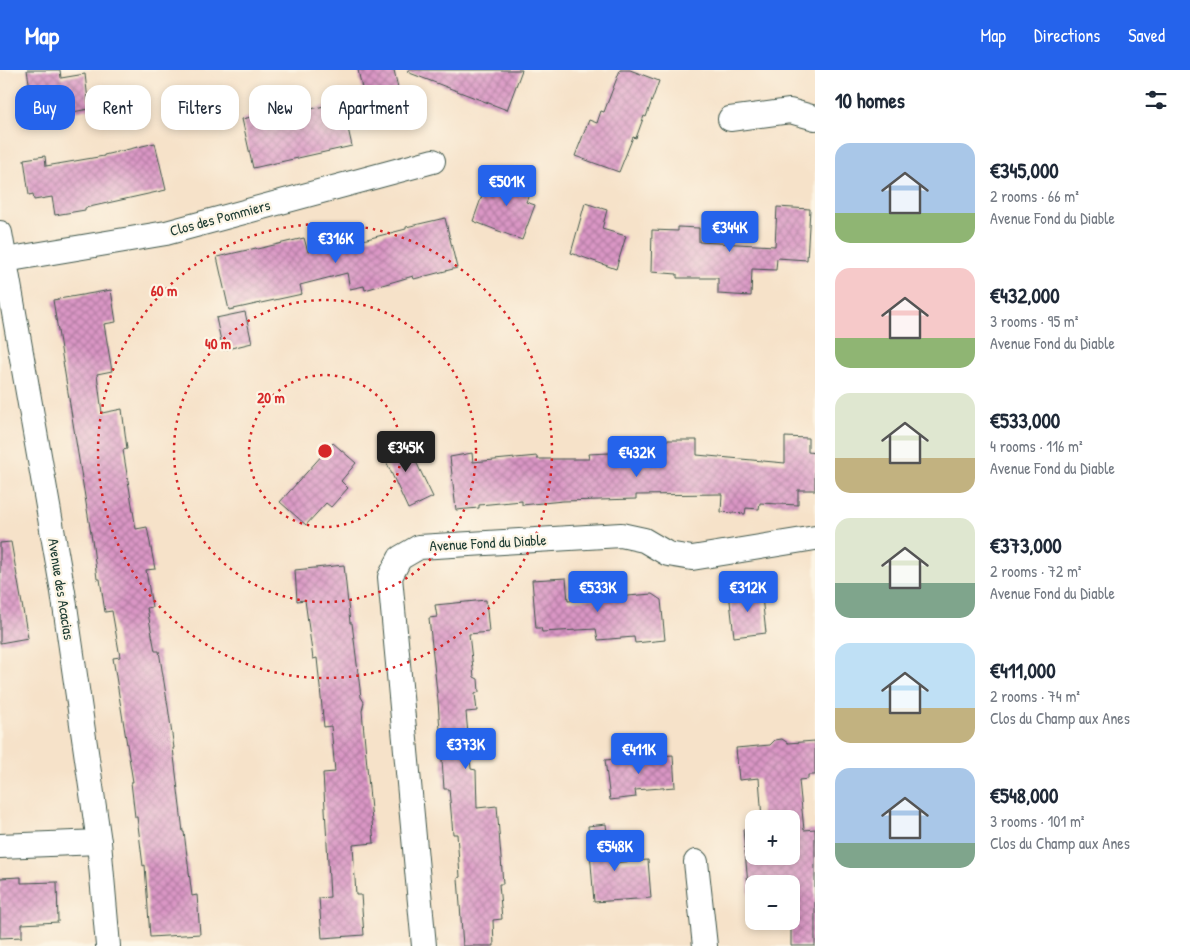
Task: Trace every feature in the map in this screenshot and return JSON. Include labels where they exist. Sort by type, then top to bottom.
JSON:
[{"type":"street","points":[[730,119],[790,111],[815,118]]},
{"type":"street","name":"Clos des Pommiers","points":[[5,260],[166,233],[433,161]]},
{"type":"street","name":"Avenue des Acacias","points":[[0,234],[63,592],[99,842],[108,946]]},
{"type":"street","name":"Avenue Fond du Diable","points":[[424,946],[390,577],[400,558],[419,547],[621,535],[644,540],[668,554],[692,558],[815,538]]},
{"type":"street","points":[[0,846],[99,842]]},
{"type":"street","points":[[696,862],[706,946]]},
{"type":"building","points":[[27,70],[60,70],[61,78],[85,74],[85,110],[75,112],[75,85],[29,85]]},
{"type":"building","points":[[358,70],[394,70],[397,85],[361,85]]},
{"type":"building","points":[[408,70],[522,70],[507,110],[407,72]]},
{"type":"building","points":[[620,70],[630,70],[659,81],[646,117],[644,116],[636,138],[633,137],[619,172],[575,156],[589,120],[597,123],[601,111],[604,112]]},
{"type":"building","points":[[321,107],[321,130],[348,130],[352,146],[253,168],[242,119],[249,118],[249,130],[311,130],[311,109]]},
{"type":"building","points":[[155,143],[166,190],[85,208],[85,210],[55,215],[52,197],[34,200],[33,194],[29,195],[24,159],[45,156],[46,166],[104,156]]},
{"type":"building","points":[[503,173],[533,185],[526,202],[535,205],[522,240],[473,221],[484,190],[495,194]]},
{"type":"building","points":[[585,203],[607,210],[602,229],[626,236],[616,269],[571,253]]},
{"type":"building","points":[[777,207],[810,209],[807,260],[777,258],[776,270],[752,269],[751,296],[718,294],[718,278],[677,278],[677,274],[651,272],[652,230],[678,231],[678,227],[699,228],[699,242],[775,246]]},
{"type":"building","points":[[445,218],[457,268],[414,279],[413,276],[365,290],[364,286],[350,289],[347,273],[300,285],[302,294],[229,310],[217,257],[304,238],[308,252],[358,238],[359,241]]},
{"type":"building","points":[[111,290],[116,322],[104,324],[112,371],[97,374],[102,413],[122,409],[127,449],[123,450],[136,529],[147,527],[155,569],[146,570],[152,607],[147,608],[155,651],[159,651],[174,748],[192,896],[197,895],[200,934],[150,937],[145,865],[143,866],[137,817],[135,817],[131,782],[133,782],[113,658],[120,657],[112,611],[105,612],[100,579],[97,579],[53,300]]},
{"type":"building","points":[[245,312],[252,343],[223,350],[216,318]]},
{"type":"building","points":[[785,437],[808,438],[808,452],[815,453],[815,490],[798,490],[798,505],[760,503],[759,509],[746,508],[745,514],[721,512],[722,494],[636,495],[636,499],[563,501],[522,505],[522,501],[479,505],[479,508],[456,510],[450,457],[472,453],[473,462],[537,456],[537,459],[589,459],[588,454],[610,453],[611,461],[659,461],[659,440],[697,440],[697,455],[785,463]]},
{"type":"building","points":[[397,438],[407,443],[433,497],[408,509],[379,446]]},
{"type":"building","points":[[333,443],[356,463],[341,481],[348,488],[331,507],[326,503],[306,525],[280,502]]},
{"type":"building","points":[[11,542],[28,638],[0,643],[0,543]]},
{"type":"building","points":[[344,565],[350,623],[352,623],[361,697],[364,702],[362,711],[374,843],[353,845],[356,895],[361,895],[364,935],[322,938],[319,898],[330,897],[323,773],[335,772],[331,726],[324,727],[317,658],[313,659],[305,600],[297,601],[295,570]]},
{"type":"building","points":[[566,578],[568,601],[652,594],[661,600],[665,640],[635,643],[634,637],[598,640],[596,629],[542,632],[541,628],[536,628],[532,580]]},
{"type":"building","points":[[761,588],[766,633],[734,637],[729,592]]},
{"type":"building","points":[[486,600],[489,632],[469,634],[474,677],[478,679],[479,692],[475,694],[477,711],[466,712],[471,769],[476,770],[477,808],[497,806],[503,884],[499,884],[502,919],[493,920],[494,946],[463,946],[457,834],[453,834],[449,789],[444,789],[438,701],[429,618],[437,617],[435,605]]},
{"type":"building","points":[[782,739],[788,743],[815,741],[815,775],[808,775],[808,779],[799,780],[804,830],[815,829],[815,946],[791,946],[791,930],[800,930],[800,875],[747,875],[746,865],[800,865],[800,810],[761,810],[759,778],[739,780],[736,748],[770,745],[775,740]]},
{"type":"building","points":[[673,755],[675,787],[635,790],[636,797],[610,800],[605,760]]},
{"type":"building","points":[[606,824],[610,863],[648,860],[651,898],[594,902],[588,826]]},
{"type":"building","points":[[743,829],[745,829],[745,851]]},
{"type":"building","points":[[21,877],[21,883],[57,882],[58,922],[22,924],[22,937],[0,938],[0,878]]}]
